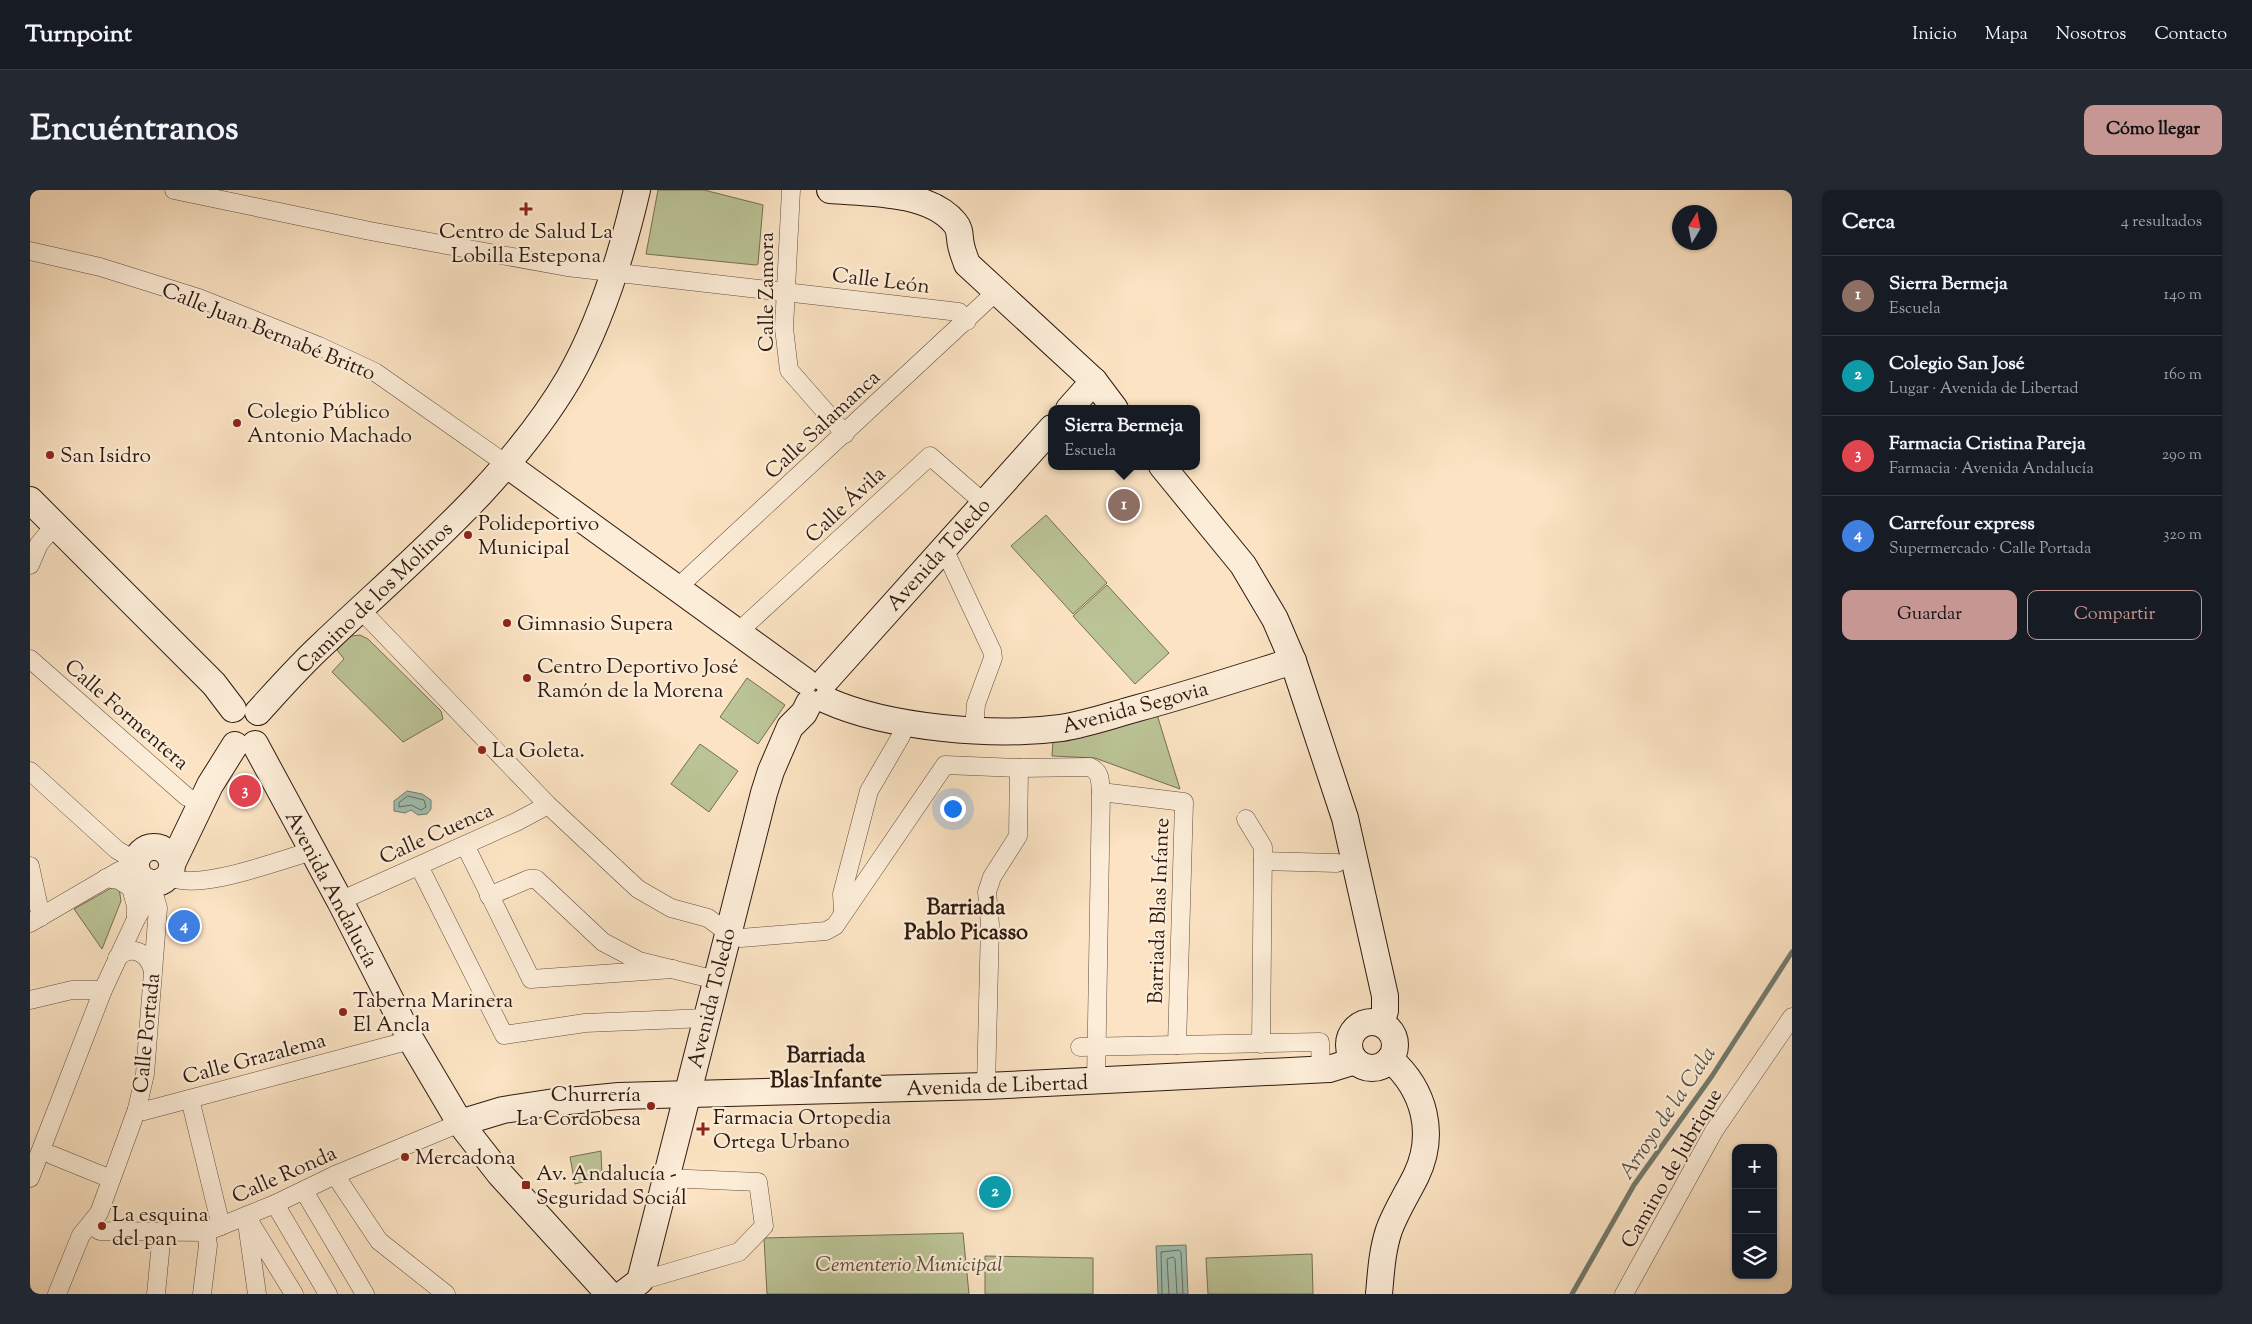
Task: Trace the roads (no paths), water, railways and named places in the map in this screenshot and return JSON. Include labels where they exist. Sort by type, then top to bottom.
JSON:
[{"type":"street","name":"Calle León","points":[[174,190],[370,231],[567,266],[959,312],[967,321]]},
{"type":"street","name":"Camino de los Molinos","points":[[245,710],[361,610],[441,534],[506,464],[533,431],[568,378],[608,291],[624,243],[637,190]]},
{"type":"street","name":"Calle Zamora","points":[[791,190],[784,328],[789,370],[845,434]]},
{"type":"street","points":[[830,190],[891,195],[923,202],[939,210],[955,222],[960,231],[960,244],[967,264],[1094,381],[1112,405]]},
{"type":"street","name":"Calle Juan Bernabé Britto","points":[[30,251],[100,266],[199,298],[319,346],[382,376],[506,464],[816,691]]},
{"type":"street","name":"Calle Salamanca","points":[[676,589],[967,321],[997,291]]},
{"type":"street","points":[[1073,405],[1094,381]]},
{"type":"street","name":"Avenida Toledo","points":[[631,1288],[666,1178],[727,932],[771,771],[790,727],[804,713],[816,691],[1048,432]]},
{"type":"street","name":"Calle Ávila","points":[[737,633],[930,456],[984,503]]},
{"type":"street","points":[[1165,470],[1243,564],[1275,619],[1293,661],[1345,818],[1385,996],[1385,1011],[1381,1023]]},
{"type":"street","points":[[31,504],[214,684],[245,710],[261,717],[264,728],[260,740],[245,744],[230,742],[223,731],[224,718],[245,710]]},
{"type":"street","points":[[30,565],[39,544],[54,526]]},
{"type":"street","points":[[944,549],[992,651],[993,658],[976,704],[974,730]]},
{"type":"street","points":[[361,610],[548,805],[638,889],[670,908],[708,918],[727,932],[741,938],[826,931],[835,926],[945,765],[1019,768],[1090,767],[1096,769],[1099,775],[1101,792],[1088,1047],[1096,1081]]},
{"type":"street","name":"Calle Formentera","points":[[30,659],[187,797],[203,793]]},
{"type":"street","name":"Avenida Segovia","points":[[816,691],[856,711],[947,729],[1062,728],[1170,699],[1293,661]]},
{"type":"street","points":[[843,912],[842,894],[869,791],[901,736],[906,722]]},
{"type":"street","points":[[30,1178],[103,990],[136,919],[153,870],[203,793],[245,744]]},
{"type":"street","name":"Avenida Andalucía","points":[[245,744],[312,851],[340,901],[411,1040],[460,1123],[509,1184],[609,1294]]},
{"type":"street","points":[[986,1086],[990,925],[987,892],[992,877],[1018,836],[1019,768]]},
{"type":"street","points":[[30,771],[117,850],[153,870],[184,882],[211,880],[312,851]]},
{"type":"street","name":"Barriada Blas Infante","points":[[1101,792],[1184,802],[1177,1045]]},
{"type":"street","name":"Calle Cuenca","points":[[340,901],[516,822],[548,805]]},
{"type":"street","points":[[1246,819],[1263,847],[1261,1044]]},
{"type":"street","points":[[465,845],[531,979],[673,970]]},
{"type":"street","points":[[1262,861],[1337,863]]},
{"type":"street","points":[[30,866],[35,920],[106,878],[153,870]]},
{"type":"street","points":[[418,866],[504,1035],[585,1024],[706,1018]]},
{"type":"street","name":"Calle Portada","points":[[57,1294],[81,1236],[99,1213],[137,1109],[145,1074],[158,908],[153,870]]},
{"type":"street","points":[[106,878],[118,880],[131,888],[136,906],[136,919]]},
{"type":"street","points":[[489,896],[528,879],[536,879],[603,942],[639,961],[716,980]]},
{"type":"street","points":[[118,958],[128,951],[135,950],[149,960],[152,968]]},
{"type":"street","points":[[30,1000],[72,990],[103,990]]},
{"type":"street","name":"Camino de Jubrique","points":[[1624,1294],[1714,1131],[1770,1052],[1792,1017]]},
{"type":"street","points":[[1374,1021],[1381,1023],[1387,1027],[1395,1038],[1394,1052],[1390,1059],[1384,1064],[1369,1068],[1355,1061],[1349,1048],[1351,1034],[1360,1024],[1374,1021]]},
{"type":"street","name":"Calle Grazalema","points":[[137,1109],[144,1111],[411,1040]]},
{"type":"street","points":[[1088,1047],[1320,1042],[1321,1069]]},
{"type":"street","points":[[1379,1294],[1385,1243],[1395,1215],[1416,1175],[1424,1154],[1427,1133],[1425,1116],[1417,1092],[1406,1075],[1390,1059]]},
{"type":"street","name":"Avenida de Libertad","points":[[460,1123],[503,1110],[548,1103],[619,1096],[986,1086],[1096,1081],[1329,1069],[1355,1061]]},
{"type":"street","points":[[190,1099],[213,1229],[208,1245],[202,1294]]},
{"type":"street","name":"Calle Ronda","points":[[91,1225],[100,1231],[162,1232],[213,1229],[275,1204],[335,1175],[460,1123]]},
{"type":"street","points":[[41,1152],[111,1179]]},
{"type":"street","points":[[335,1175],[379,1241],[428,1288],[446,1294]]},
{"type":"street","points":[[631,1288],[739,1252],[764,1226],[758,1182],[666,1178]]},
{"type":"street","points":[[304,1191],[365,1294]]},
{"type":"street","points":[[275,1204],[328,1294]]},
{"type":"street","points":[[246,1216],[257,1294]]},
{"type":"street","points":[[246,1216],[294,1294]]},
{"type":"street","points":[[156,1294],[162,1232]]},
{"type":"water","points":[[407,791],[422,794],[431,800],[431,809],[427,814],[418,815],[411,810],[405,813],[394,811],[394,801]]},
{"type":"water","points":[[1186,1245],[1188,1294],[1158,1294],[1156,1246]]},
{"type":"waterway","name":"Arroyo de la Cala","points":[[1572,1294],[1634,1185],[1712,1076],[1792,952]]},
{"type":"place","name":"Centro de Salud La Lobilla Estepona","points":[[526,209]]},
{"type":"place","name":"Colegio Público Antonio Machado","points":[[237,423]]},
{"type":"place","name":"San Isidro","points":[[50,455]]},
{"type":"place","name":"Sierra Bermeja","points":[[1124,505]]},
{"type":"place","name":"Polideportivo Municipal","points":[[468,535]]},
{"type":"place","name":"Gimnasio Supera","points":[[507,623]]},
{"type":"place","name":"Centro Deportivo José Ramón de la Morena","points":[[527,678]]},
{"type":"place","name":"La Goleta.","points":[[482,750]]},
{"type":"place","name":"Farmacia Cristina Pareja","points":[[245,791]]},
{"type":"place","name":"Carrefour express","points":[[184,926]]},
{"type":"place","name":"Taberna Marinera El Ancla","points":[[343,1012]]},
{"type":"place","name":"Churrería La Cordobesa","points":[[651,1106]]},
{"type":"place","name":"Farmacia Ortopedia Ortega Urbano","points":[[703,1129]]},
{"type":"place","name":"Mercadona","points":[[405,1157]]},
{"type":"place","name":"Av. Andalucía - Seguridad Social","points":[[526,1185]]},
{"type":"place","name":"Colegio San José","points":[[995,1192]]},
{"type":"place","name":"La esquina del pan","points":[[102,1226]]},
{"type":"district","name":"Barriada Pablo Picasso","points":[[966,918]]},
{"type":"district","name":"Barriada Blas Infante","points":[[826,1066]]},
{"type":"park label","name":"Cementerio Municipal","points":[[909,1264]]}]
